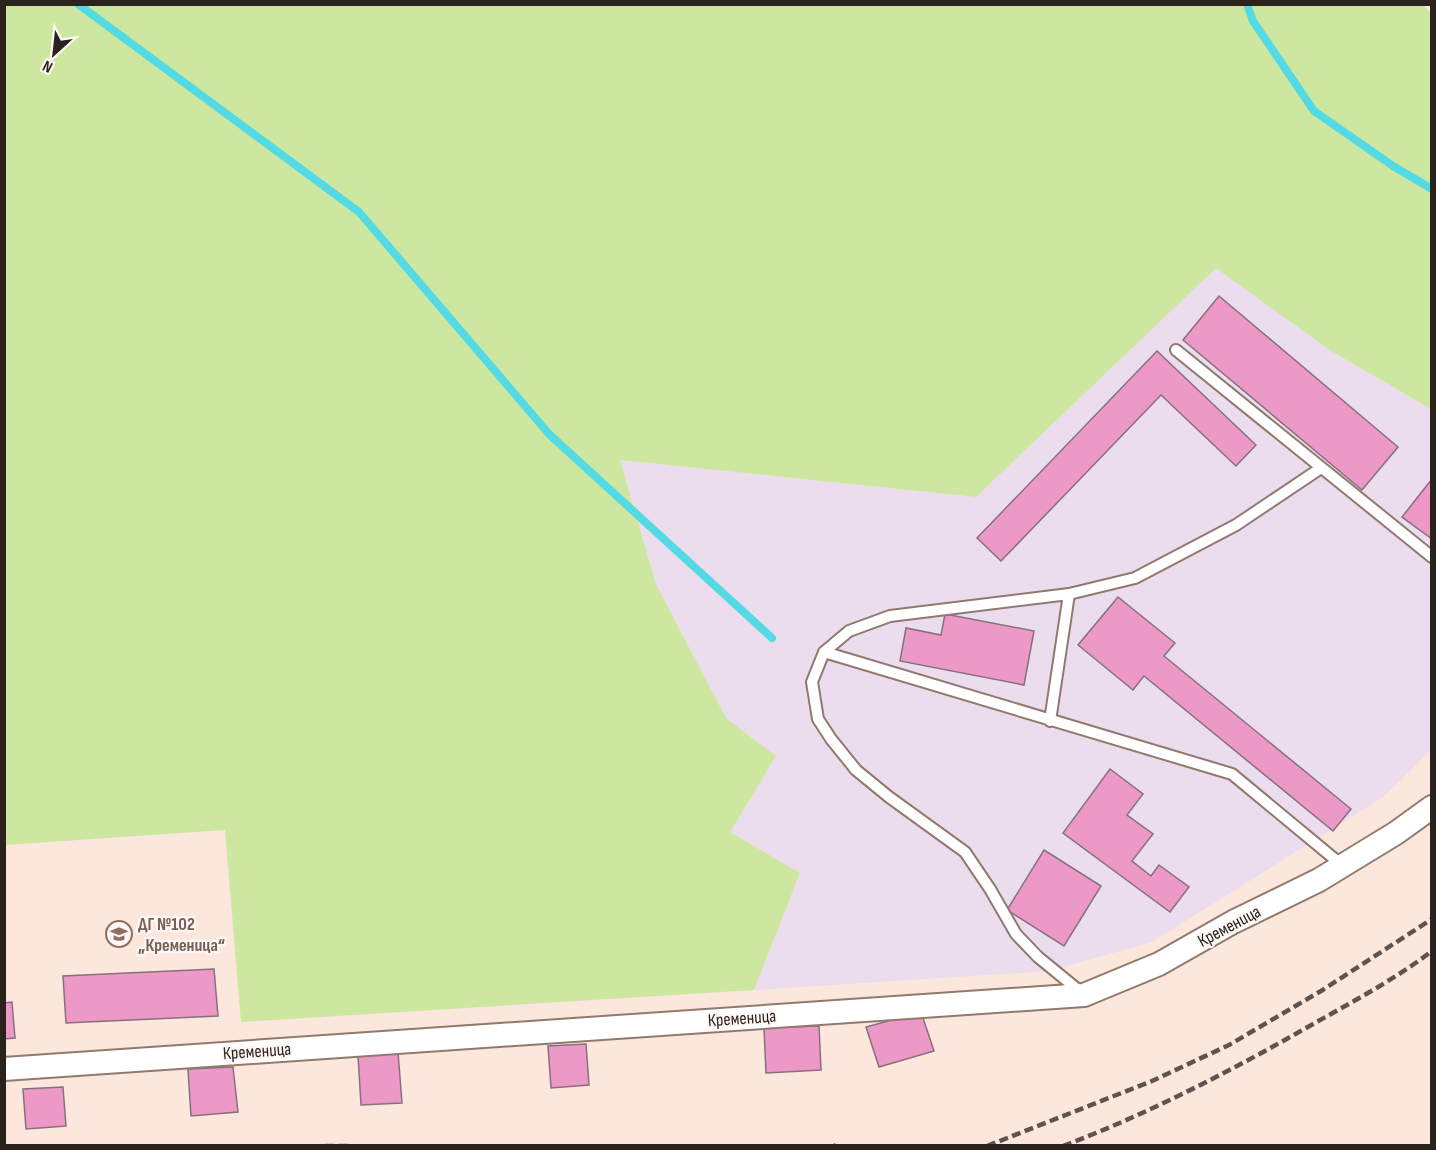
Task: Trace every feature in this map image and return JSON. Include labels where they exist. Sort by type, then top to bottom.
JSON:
[{"type":"street","name":"Кременица","points":[[4,1069],[1084,994],[1159,964],[1233,922],[1319,880],[1396,833],[1431,807]]},
{"type":"lane","points":[[1176,350],[1431,557]]},
{"type":"lane","points":[[1084,994],[1038,957],[1016,934],[965,852],[856,770],[831,739],[818,719],[812,682],[824,652],[849,631],[890,616],[1069,594],[1135,578],[1236,525],[1321,468]]},
{"type":"lane","points":[[1050,721],[1069,594]]},
{"type":"lane","points":[[824,652],[1232,774],[1343,866]]},
{"type":"shaded area","points":[[1216,267],[1331,351],[1431,409],[1431,750],[1383,797],[1152,942],[1049,971],[754,990],[800,874],[729,832],[776,756],[726,718],[656,584],[620,460],[976,497]]},
{"type":"green space","points":[[5,5],[1423,5],[1432,14],[1431,409],[1331,351],[1216,268],[976,497],[620,460],[656,584],[726,718],[776,756],[730,832],[800,873],[754,990],[241,1022],[225,830],[5,845]]},
{"type":"building","points":[[1219,296],[1398,447],[1362,490],[1183,340]]},
{"type":"building","points":[[1157,351],[1256,445],[1236,466],[1161,395],[1001,561],[977,538]]},
{"type":"building","points":[[1432,479],[1432,539],[1402,517]]},
{"type":"building","points":[[1118,597],[1175,643],[1164,656],[1351,809],[1333,831],[1144,676],[1133,690],[1078,645]]},
{"type":"building","points":[[945,614],[1034,631],[1024,685],[900,661],[906,628],[941,635]]},
{"type":"building","points":[[1110,769],[1143,794],[1127,815],[1153,834],[1132,861],[1151,876],[1159,865],[1189,887],[1170,912],[1063,833]]},
{"type":"building","points":[[1044,850],[1101,886],[1064,946],[1007,910]]},
{"type":"building","points":[[214,969],[218,1016],[66,1023],[63,976]]},
{"type":"building","points":[[12,1002],[15,1038],[4,1039],[4,1003]]},
{"type":"building","points":[[921,1012],[934,1051],[879,1067],[866,1027]]},
{"type":"building","points":[[819,1026],[821,1070],[766,1073],[764,1028]]},
{"type":"building","points":[[586,1044],[589,1085],[551,1088],[548,1046]]},
{"type":"building","points":[[398,1052],[402,1103],[361,1105],[358,1055]]},
{"type":"building","points":[[233,1067],[238,1112],[191,1116],[188,1069]]},
{"type":"building","points":[[63,1087],[66,1126],[26,1129],[23,1089]]},
{"type":"waterway","points":[[78,4],[359,212],[549,434],[772,638]]},
{"type":"waterway","points":[[1247,4],[1253,21],[1314,111],[1393,166],[1432,189]]},
{"type":"railway","points":[[987,1146],[1152,1081],[1229,1045],[1321,991],[1432,919]]},
{"type":"railway","points":[[1063,1146],[1154,1108],[1242,1064],[1367,994],[1432,951]]},
{"type":"railway","points":[[325,1146],[352,1146]]},
{"type":"place","name":"ДГ №102 „Кременица“","points":[[119,934]]}]
